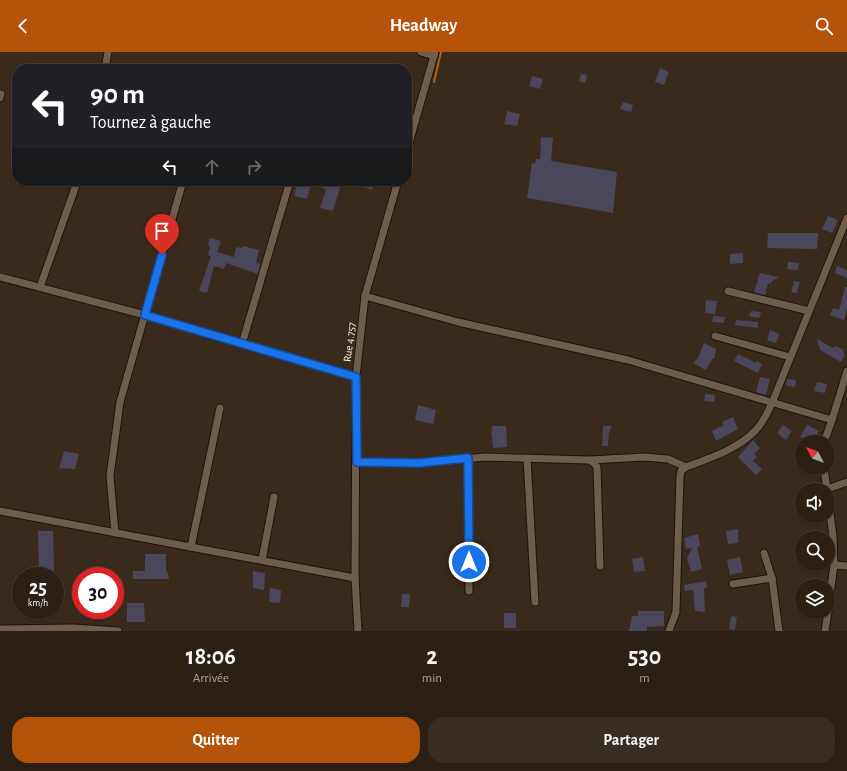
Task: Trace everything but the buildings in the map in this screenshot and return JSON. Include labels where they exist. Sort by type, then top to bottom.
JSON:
[{"type":"street","points":[[106,64],[108,52]]},
{"type":"street","points":[[412,132],[434,54],[421,52]]},
{"type":"street","points":[[40,287],[76,186]]},
{"type":"street","points":[[115,533],[110,476],[120,402],[182,186]]},
{"type":"street","points":[[242,344],[289,186]]},
{"type":"street","name":"Rue 4.757","points":[[358,631],[355,578],[357,462],[356,377],[365,296],[397,186]]},
{"type":"street","points":[[670,631],[676,612],[681,471],[686,467],[735,446],[756,430],[772,403],[847,218]]},
{"type":"street","points":[[0,276],[145,315],[356,377]]},
{"type":"street","points":[[728,292],[809,311]]},
{"type":"street","points":[[365,296],[458,322],[628,360],[832,420]]},
{"type":"street","points":[[715,336],[790,357]]},
{"type":"street","points":[[827,435],[847,371]]},
{"type":"street","points":[[191,547],[220,408]]},
{"type":"street","points":[[357,462],[419,463],[468,458],[589,460],[644,457],[668,459],[686,467]]},
{"type":"street","points":[[468,458],[469,591]]},
{"type":"street","points":[[527,458],[534,602]]},
{"type":"street","points":[[589,460],[594,463],[596,467],[600,566]]},
{"type":"street","points":[[835,487],[847,482]]},
{"type":"street","points":[[262,560],[274,497]]},
{"type":"street","points":[[0,512],[355,578]]},
{"type":"street","points":[[764,553],[772,578],[779,631]]},
{"type":"street","points":[[835,565],[847,566]]},
{"type":"street","points":[[733,584],[772,578]]},
{"type":"street","points":[[825,631],[827,619]]},
{"type":"street","points":[[0,629],[74,628],[118,631]]},
{"type":"waterway","points":[[434,82],[441,52]]},
{"type":"route","points":[[162,255],[145,315],[356,377],[357,462],[419,463],[468,458],[469,562]]}]
